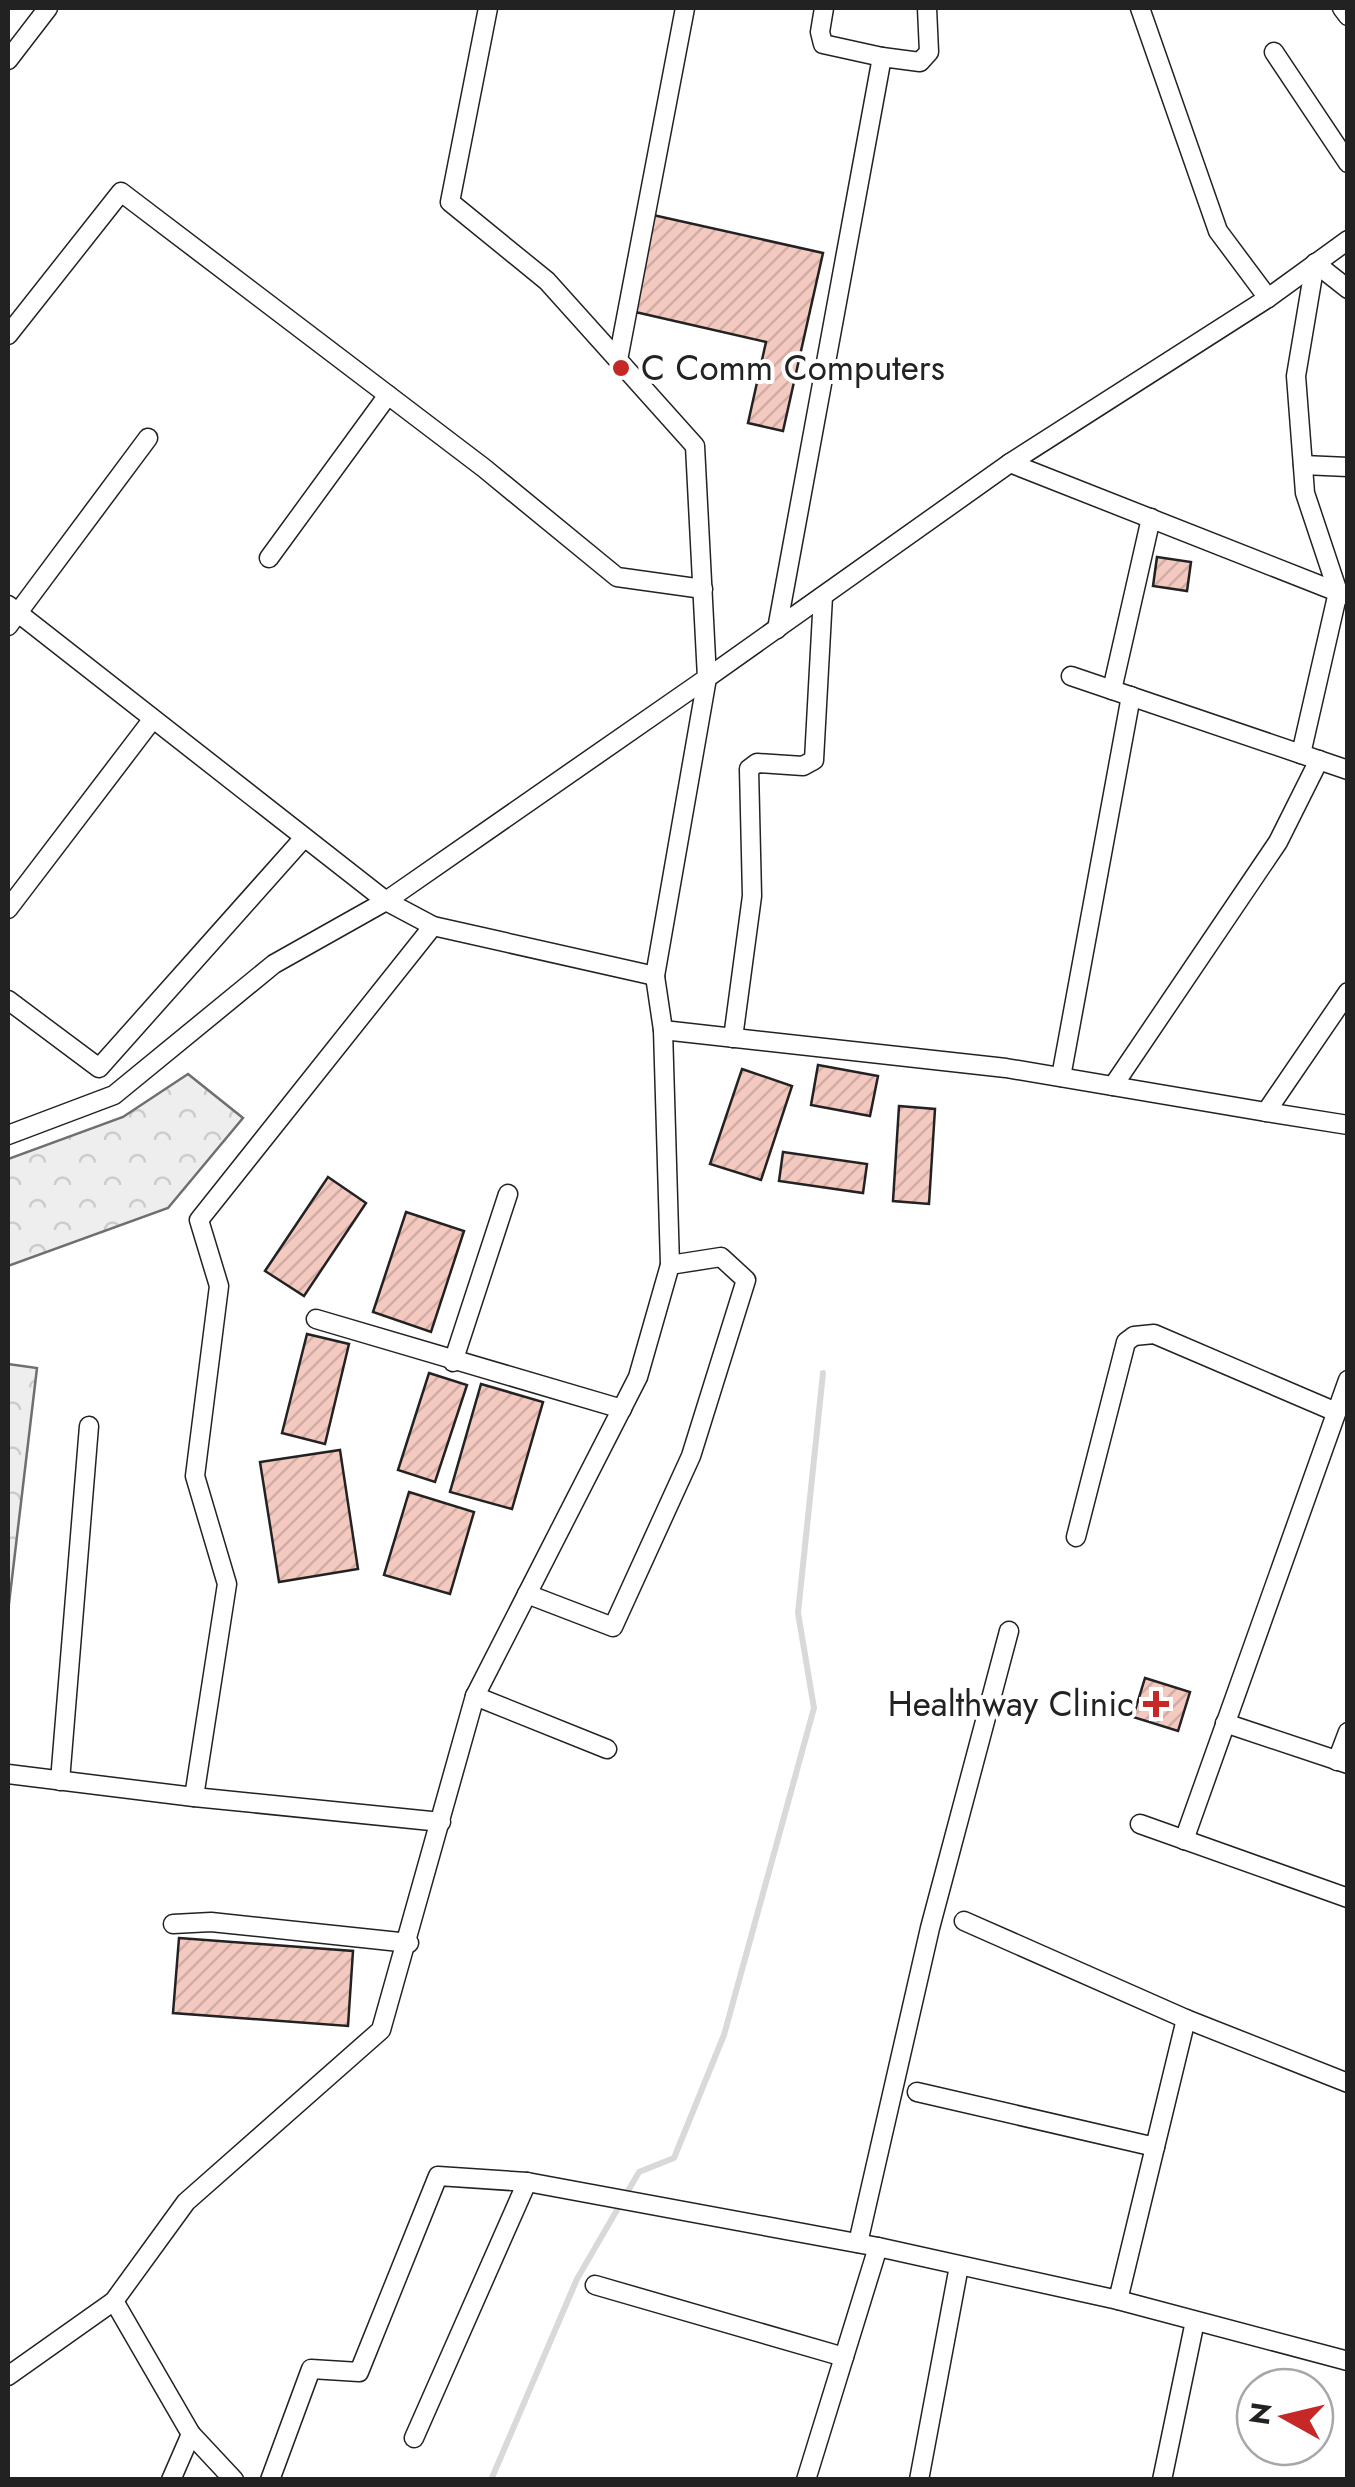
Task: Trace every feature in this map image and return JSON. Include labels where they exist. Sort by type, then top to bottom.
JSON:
[{"type":"street","points":[[8,60],[48,8]]},
{"type":"street","points":[[8,2376],[114,2301],[186,2202],[381,2030],[475,1696],[638,1377],[670,1265],[663,1030],[655,976],[708,678],[696,446],[547,280],[450,202],[488,8]]},
{"type":"street","points":[[618,360],[685,8]]},
{"type":"street","points":[[824,8],[820,32],[824,44],[920,62],[929,52],[927,8]]},
{"type":"street","points":[[1140,8],[1218,231],[1268,298]]},
{"type":"street","points":[[1342,8],[1348,16]]},
{"type":"street","points":[[1274,52],[1348,162]]},
{"type":"street","points":[[776,629],[882,57]]},
{"type":"street","points":[[8,335],[121,192],[388,395],[617,577],[703,589]]},
{"type":"street","points":[[8,1135],[114,1095],[274,964],[386,901],[1010,463],[1268,298],[1348,240]]},
{"type":"street","points":[[1315,263],[1348,289]]},
{"type":"street","points":[[1113,1086],[1278,842],[1310,757],[1343,594],[1305,493],[1296,376],[1315,263]]},
{"type":"street","points":[[270,558],[388,395]]},
{"type":"street","points":[[148,438],[11,614],[386,901],[433,926],[655,976]]},
{"type":"street","points":[[1010,463],[1343,594]]},
{"type":"street","points":[[1303,466],[1348,467]]},
{"type":"street","points":[[1112,690],[1151,518]]},
{"type":"street","points":[[733,1038],[752,896],[750,770],[757,763],[803,766],[814,760],[823,596]]},
{"type":"street","points":[[1071,676],[1348,770]]},
{"type":"street","points":[[1061,1077],[1131,696]]},
{"type":"street","points":[[8,908],[152,720]]},
{"type":"street","points":[[8,1000],[99,1068],[302,840]]},
{"type":"street","points":[[194,1797],[227,1584],[194,1476],[218,1286],[199,1220],[433,926]]},
{"type":"street","points":[[1266,1112],[1348,992]]},
{"type":"street","points":[[663,1030],[1061,1077],[1348,1125]]},
{"type":"street","points":[[453,1362],[508,1194]]},
{"type":"street","points":[[527,1594],[613,1627],[691,1456],[746,1280],[721,1257],[670,1265]]},
{"type":"street","points":[[316,1319],[622,1409]]},
{"type":"street","points":[[1076,1536],[1126,1342],[1134,1336],[1154,1334],[1336,1412]]},
{"type":"street","points":[[1184,1840],[1348,1380]]},
{"type":"street","points":[[60,1781],[89,1426]]},
{"type":"street","points":[[858,2244],[930,1928],[1008,1630]]},
{"type":"street","points":[[475,1696],[607,1749]]},
{"type":"street","points":[[1225,1723],[1342,1763],[1348,1732]]},
{"type":"street","points":[[8,1774],[441,1822]]},
{"type":"street","points":[[1140,1824],[1348,1898]]},
{"type":"street","points":[[964,1921],[1186,2018],[1348,2083]]},
{"type":"street","points":[[173,1924],[212,1922],[408,1943]]},
{"type":"street","points":[[1118,2300],[1186,2018]]},
{"type":"street","points":[[917,2092],[1156,2147]]},
{"type":"street","points":[[270,2480],[311,2369],[359,2372],[438,2176],[527,2182],[878,2247],[1118,2300],[1348,2361]]},
{"type":"street","points":[[414,2438],[527,2182]]},
{"type":"street","points":[[806,2480],[878,2247]]},
{"type":"street","points":[[919,2480],[959,2266]]},
{"type":"street","points":[[596,2286],[844,2357]]},
{"type":"street","points":[[114,2301],[191,2434],[234,2480]]},
{"type":"street","points":[[1162,2480],[1194,2321]]},
{"type":"street","points":[[171,2480],[191,2434]]},
{"type":"green space","points":[[188,1074],[243,1118],[168,1208],[8,1266],[8,1159],[123,1117]]},
{"type":"green space","points":[[8,1364],[37,1368],[8,1612]]},
{"type":"building","points":[[653,215],[823,253],[783,431],[748,423],[766,342],[631,311]]},
{"type":"building","points":[[1157,557],[1191,562],[1187,591],[1153,586]]},
{"type":"building","points":[[818,1065],[878,1076],[870,1116],[811,1105]]},
{"type":"building","points":[[742,1069],[792,1086],[761,1180],[710,1164]]},
{"type":"building","points":[[899,1106],[935,1109],[929,1204],[893,1201]]},
{"type":"building","points":[[783,1152],[867,1164],[863,1193],[779,1181]]},
{"type":"building","points":[[328,1177],[366,1203],[304,1296],[265,1271]]},
{"type":"building","points":[[406,1212],[464,1231],[431,1332],[373,1312]]},
{"type":"building","points":[[307,1334],[349,1344],[325,1444],[282,1433]]},
{"type":"building","points":[[429,1373],[467,1385],[435,1482],[398,1470]]},
{"type":"building","points":[[481,1384],[543,1402],[512,1509],[450,1492]]},
{"type":"building","points":[[340,1450],[358,1569],[279,1582],[260,1462]]},
{"type":"building","points":[[409,1492],[474,1512],[450,1594],[384,1575]]},
{"type":"building","points":[[1145,1678],[1190,1692],[1178,1731],[1133,1717]]},
{"type":"building","points":[[179,1938],[353,1951],[348,2026],[173,2013]]},
{"type":"waterway","points":[[491,2480],[577,2279],[639,2172],[674,2158],[724,2035],[814,1708],[798,1613],[823,1373]]},
{"type":"place","name":"C Comm Computers","points":[[621,368]]},
{"type":"place","name":"Healthway Clinic","points":[[1156,1704]]}]
